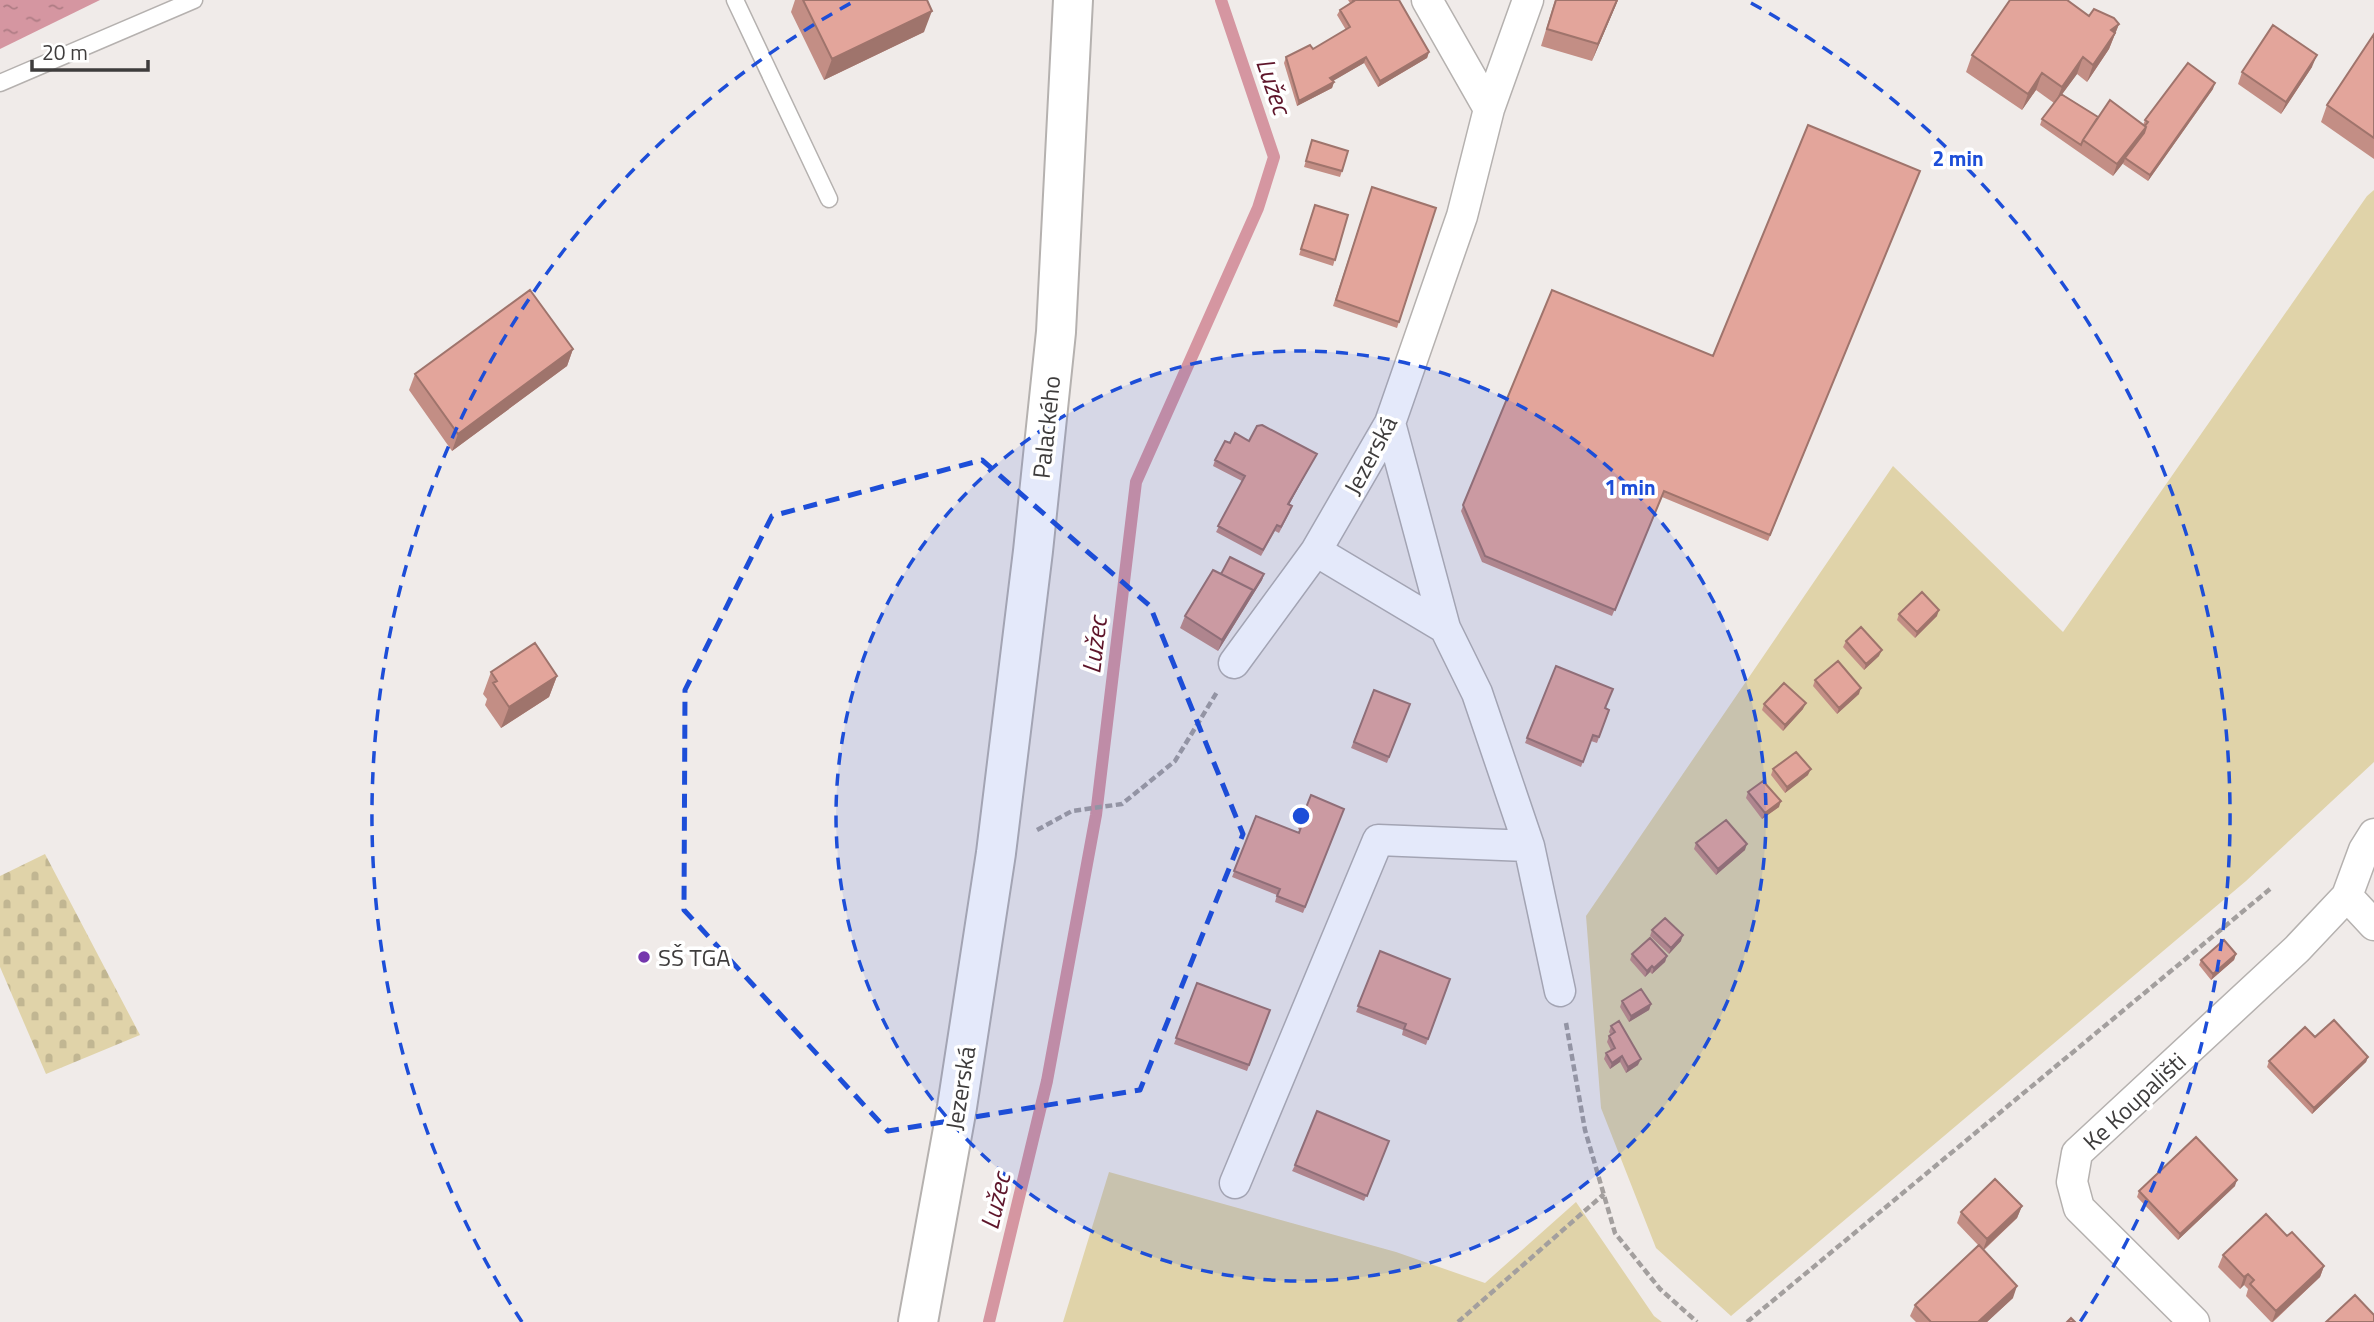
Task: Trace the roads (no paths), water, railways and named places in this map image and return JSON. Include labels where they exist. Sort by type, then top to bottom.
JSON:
[{"type":"street","name":"Palackého","points":[[996,853],[1056,332],[1073,0]]},
{"type":"street","points":[[1427,0],[1489,109]]},
{"type":"street","name":"Jezerská","points":[[1234,663],[1316,551],[1390,423],[1462,216],[1489,109],[1528,0]]},
{"type":"street","points":[[1390,423],[1446,628],[1476,693],[1529,846],[1560,991]]},
{"type":"street","points":[[1316,551],[1446,628]]},
{"type":"street","name":"Ke Koupališti","points":[[2194,1322],[2079,1208],[2072,1182],[2077,1153],[2297,949],[2347,896],[2364,850],[2374,834]]},
{"type":"street","points":[[1235,1183],[1378,840],[1529,846]]},
{"type":"street","name":"Jezerská","points":[[918,1322],[957,1107],[996,853]]},
{"type":"street","points":[[2347,896],[2374,925]]},
{"type":"lane","points":[[0,83],[194,0]]},
{"type":"lane","points":[[740,2],[829,199]]},
{"type":"water","points":[[0,0],[100,0],[0,49]]},
{"type":"waterway","name":"Lužec","points":[[989,1322],[1047,1081],[1096,815],[1136,482],[1258,208],[1274,157],[1221,0]]},
{"type":"place","name":"SŠ TGA","points":[[644,957]]}]
